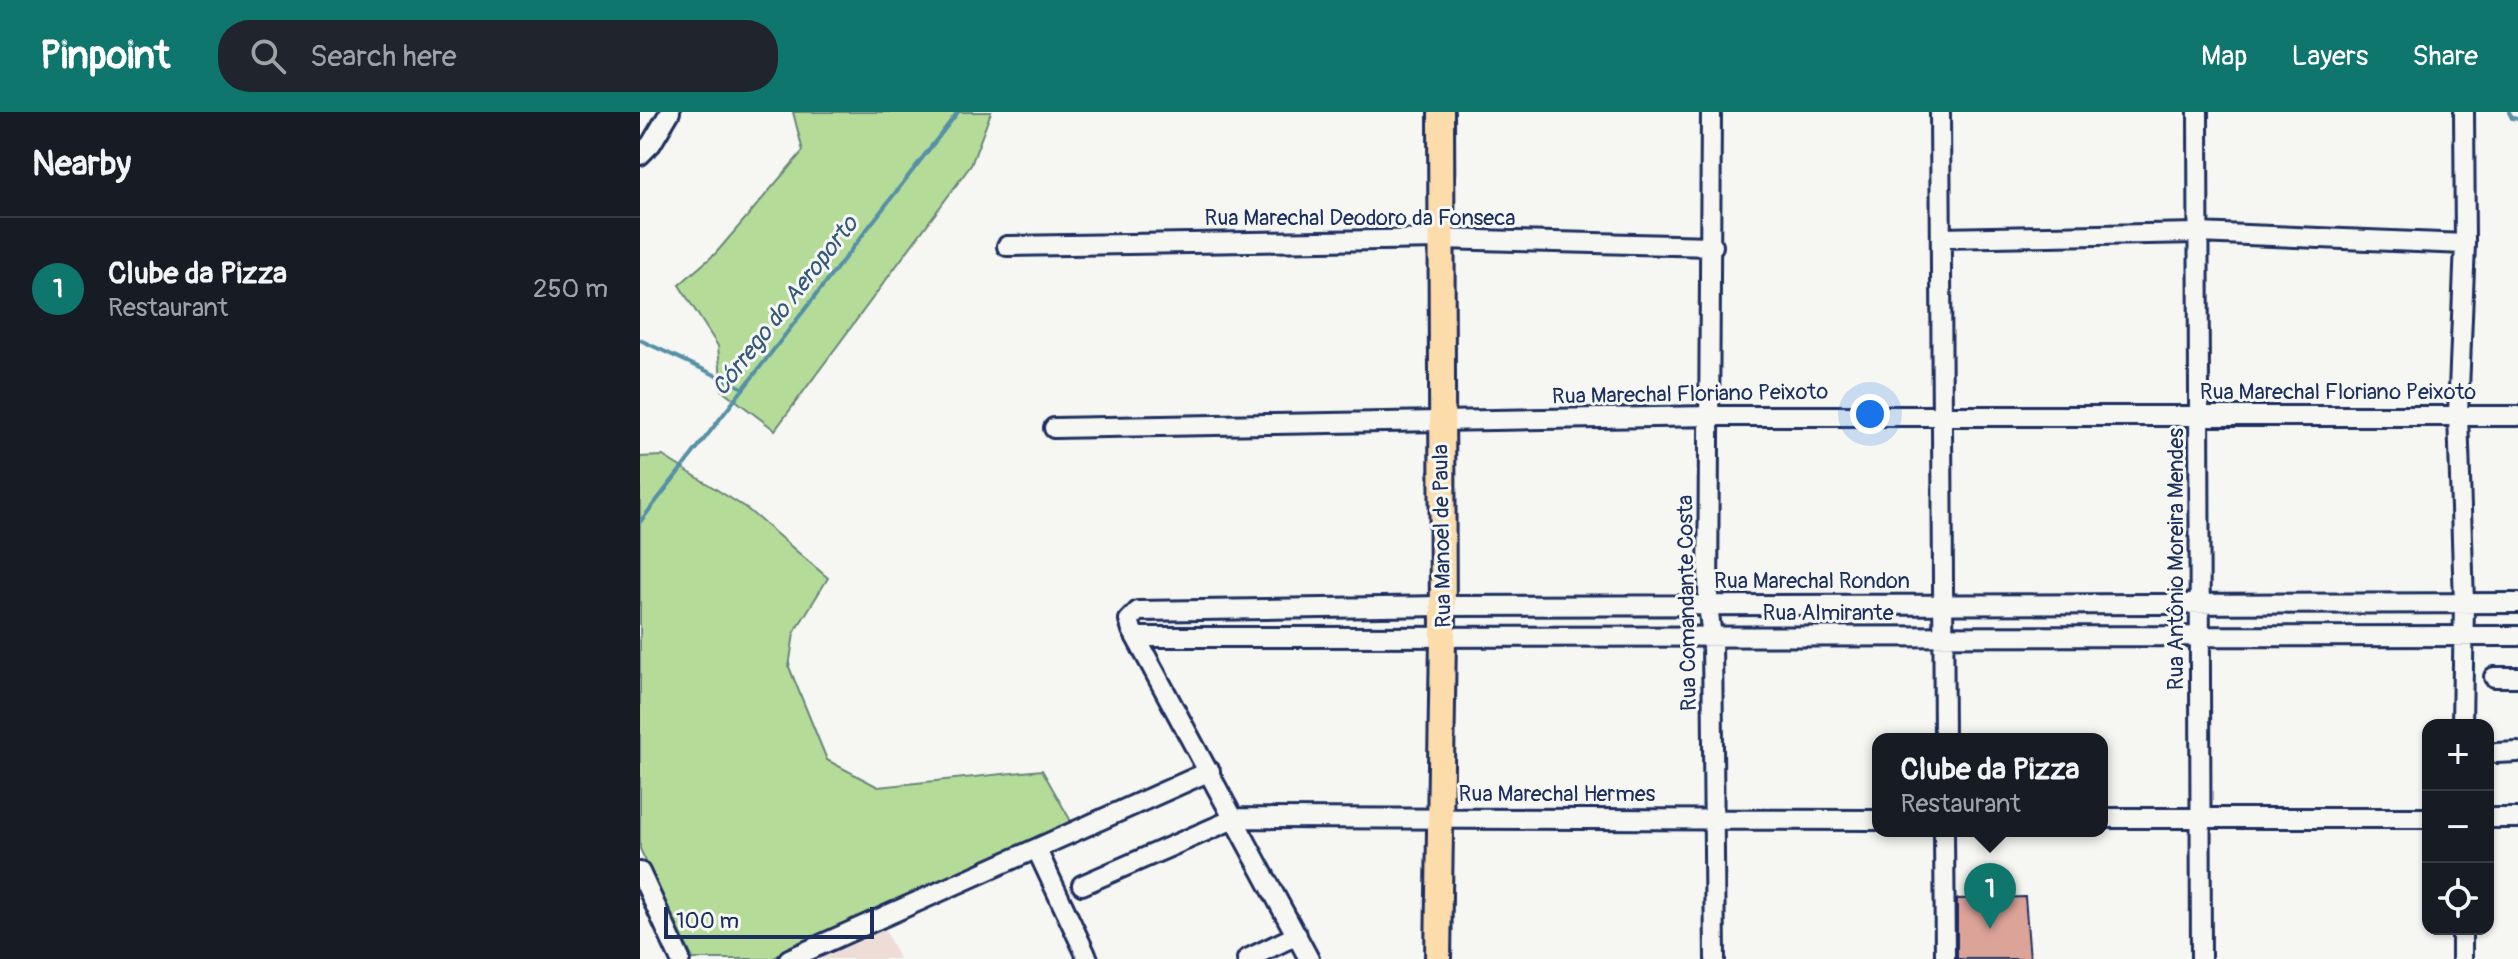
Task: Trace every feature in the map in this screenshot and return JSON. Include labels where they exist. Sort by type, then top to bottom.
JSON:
[{"type":"main road","name":"Rua Manoel de Paula","points":[[1438,959],[1443,637],[1441,112]]},
{"type":"street","points":[[640,155],[651,144],[670,112]]},
{"type":"street","name":"Rua Comandante Costa","points":[[1711,112],[1713,246],[1708,605],[1712,637],[1715,959]]},
{"type":"street","points":[[1940,112],[1944,733]]},
{"type":"street","name":"Rua Antônio Moreira Mendes","points":[[2198,112],[2201,959]]},
{"type":"street","points":[[2462,719],[2464,603],[2458,414],[2465,244],[2464,112]]},
{"type":"street","points":[[1941,238],[2197,233],[2465,244]]},
{"type":"street","name":"Rua Marechal Deodoro da Fonseca","points":[[1007,246],[1441,239],[1713,246]]},
{"type":"street","name":"Rua Marechal Floriano Peixoto","points":[[1054,428],[1711,416],[2518,416]]},
{"type":"street","name":"Rua Marechal Rondon","points":[[1138,637],[1129,620],[1138,611],[1442,606],[2518,603]]},
{"type":"street","name":"Rua Almirante","points":[[1138,637],[2518,636]]},
{"type":"street","points":[[1138,637],[1309,959]]},
{"type":"street","points":[[2494,677],[2518,677]]},
{"type":"street","points":[[2496,753],[2518,752]]},
{"type":"street","points":[[789,959],[1210,771]]},
{"type":"street","points":[[1082,885],[1236,818]]},
{"type":"street","name":"Rua Marechal Hermes","points":[[1236,818],[1872,820]]},
{"type":"street","points":[[2108,818],[2422,818]]},
{"type":"street","points":[[2494,818],[2518,818]]},
{"type":"street","points":[[1944,837],[1945,959]]},
{"type":"street","points":[[1037,850],[1088,959]]},
{"type":"street","points":[[640,872],[680,959]]},
{"type":"street","points":[[1247,959],[1297,935]]},
{"type":"street","points":[[2462,935],[2462,959]]},
{"type":"shaded area","points":[[882,923],[899,959],[805,959]]},
{"type":"green space","points":[[793,112],[991,112],[971,165],[775,430],[722,390],[718,346],[679,285],[716,253],[803,151]]},
{"type":"green space","points":[[663,456],[746,508],[828,578],[794,633],[789,667],[827,760],[878,787],[1042,770],[1072,823],[771,959],[693,959],[640,849],[640,457]]},
{"type":"building","points":[[2025,897],[2030,959],[1957,959],[1957,899]]},
{"type":"waterway","name":"Córrego do Aeroporto","points":[[640,522],[958,112]]},
{"type":"waterway","points":[[2509,112],[2512,118],[2518,119]]},
{"type":"waterway","points":[[640,340],[743,388]]},
{"type":"place","name":"Clube da Pizza","points":[[1990,929]]}]
